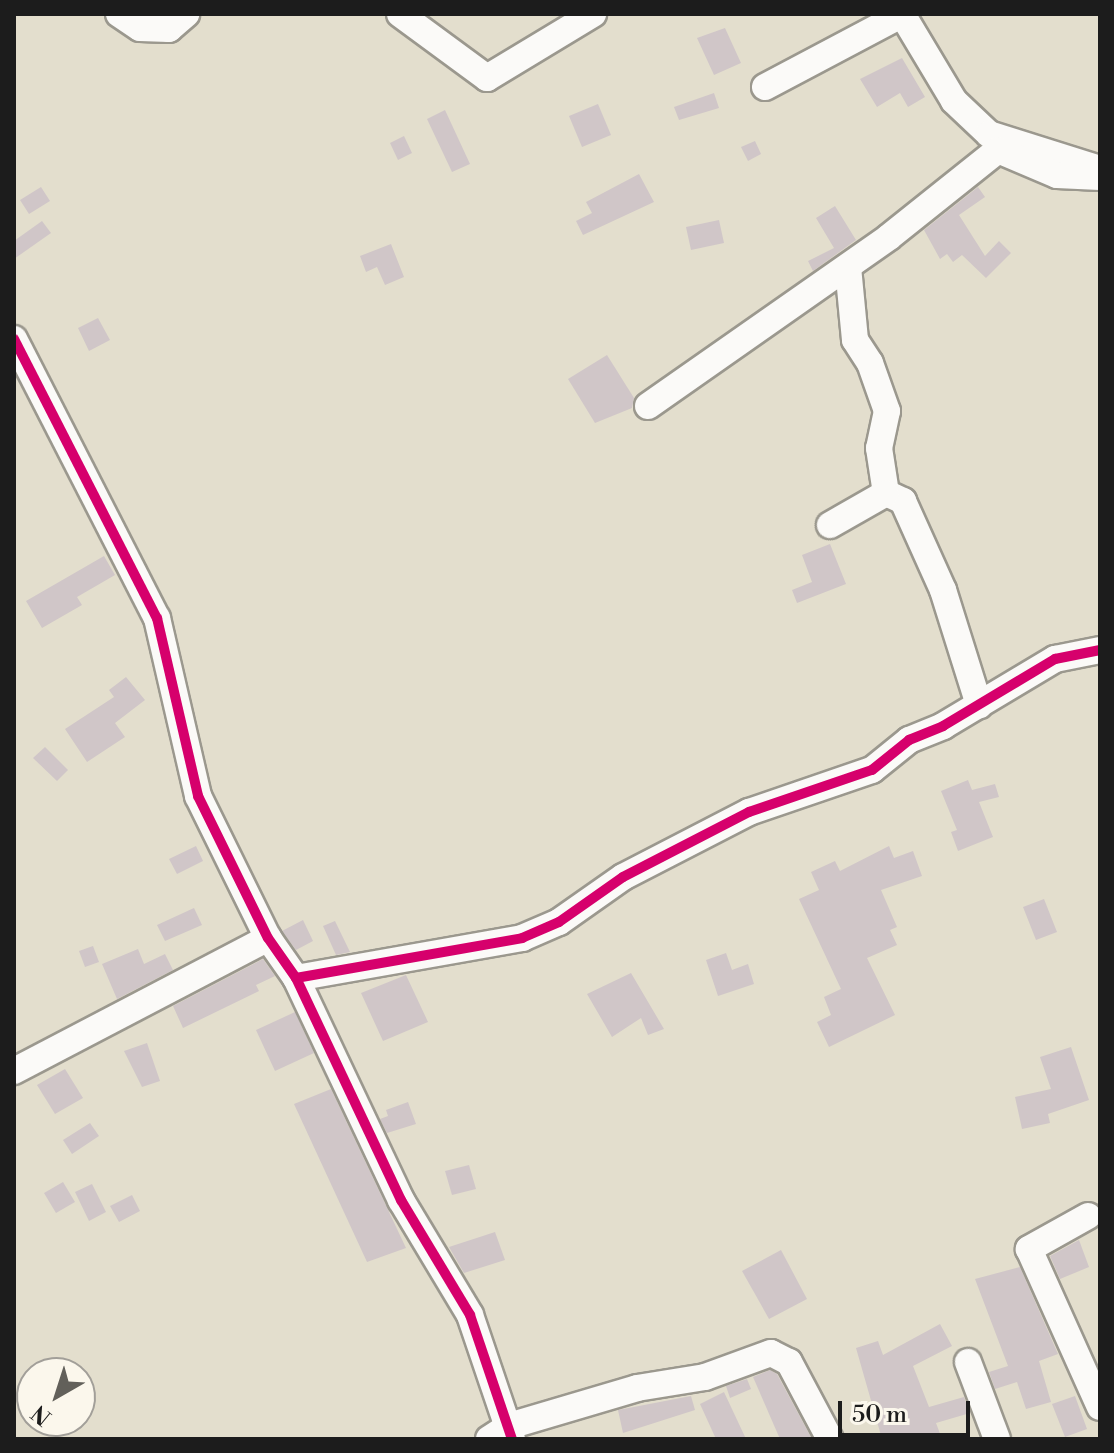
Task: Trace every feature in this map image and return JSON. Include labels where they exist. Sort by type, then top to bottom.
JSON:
[{"type":"street","points":[[119,14],[140,28],[169,29],[186,14]]},
{"type":"street","points":[[400,14],[487,78],[593,14]]},
{"type":"street","points":[[765,87],[903,14],[954,101],[989,134],[1100,169]]},
{"type":"street","points":[[648,406],[848,267],[998,150],[1057,175],[1100,177]]},
{"type":"street","points":[[848,267],[855,340],[870,363],[887,411],[879,448],[886,493]]},
{"type":"street","points":[[14,339],[157,618],[198,796],[268,938],[296,978],[401,1200],[470,1315],[504,1435],[637,1388],[705,1377],[771,1353],[789,1362],[830,1439]]},
{"type":"street","points":[[830,525],[886,493]]},
{"type":"street","points":[[886,493],[903,501],[943,590],[979,705]]},
{"type":"street","points":[[296,978],[522,938],[559,922],[623,877],[749,812],[872,770],[909,740],[979,705],[1055,659],[1100,650]]},
{"type":"street","points":[[14,1071],[268,938]]},
{"type":"street","points":[[1088,1216],[1029,1249],[1100,1407]]},
{"type":"street","points":[[968,1362],[997,1439]]},
{"type":"building","points":[[725,28],[741,63],[714,75],[697,38]]},
{"type":"building","points":[[902,58],[925,97],[908,107],[900,93],[877,107],[860,79]]},
{"type":"building","points":[[714,93],[719,108],[679,120],[674,107]]},
{"type":"building","points":[[598,104],[611,135],[582,147],[569,116]]},
{"type":"building","points":[[445,110],[470,164],[452,172],[427,119]]},
{"type":"building","points":[[404,136],[412,153],[398,160],[390,143]]},
{"type":"building","points":[[755,141],[761,154],[748,161],[741,147]]},
{"type":"building","points":[[639,174],[654,202],[583,235],[576,221],[592,213],[586,202]]},
{"type":"building","points":[[41,187],[50,201],[29,214],[20,200]]},
{"type":"building","points":[[978,187],[985,197],[959,215],[985,256],[999,241],[1011,253],[986,278],[962,255],[953,262],[947,254],[940,259],[924,230]]},
{"type":"building","points":[[835,206],[856,240],[813,271],[808,261],[834,248],[816,218]]},
{"type":"building","points":[[719,220],[724,243],[691,250],[686,227]]},
{"type":"building","points":[[42,221],[51,233],[14,259],[14,241]]},
{"type":"building","points":[[391,244],[404,277],[385,285],[377,267],[366,272],[360,256]]},
{"type":"building","points":[[98,318],[110,340],[89,351],[78,328]]},
{"type":"building","points":[[607,355],[634,398],[632,408],[595,423],[568,379]]},
{"type":"building","points":[[830,544],[846,584],[797,603],[792,590],[812,582],[802,555]]},
{"type":"building","points":[[104,556],[115,575],[77,597],[82,605],[42,628],[26,601]]},
{"type":"building","points":[[126,677],[145,700],[115,723],[125,737],[87,762],[65,729],[114,697],[109,690]]},
{"type":"building","points":[[45,747],[68,770],[57,781],[33,758]]},
{"type":"building","points":[[968,780],[972,790],[995,784],[999,797],[979,802],[993,837],[958,851],[951,832],[957,830],[941,791]]},
{"type":"building","points":[[196,846],[203,861],[177,874],[169,859]]},
{"type":"building","points":[[889,846],[894,858],[913,851],[922,876],[881,890],[897,927],[890,930],[897,945],[867,958],[895,1015],[829,1047],[817,1022],[831,1015],[824,997],[841,989],[799,899],[819,890],[811,872],[835,861],[840,871]]},
{"type":"building","points":[[1044,899],[1057,932],[1036,940],[1023,907]]},
{"type":"building","points":[[194,908],[202,925],[165,941],[157,925]]},
{"type":"building","points":[[303,920],[313,941],[296,950],[282,931]]},
{"type":"building","points":[[335,921],[350,952],[336,955],[323,926]]},
{"type":"building","points":[[93,946],[99,962],[85,967],[79,951]]},
{"type":"building","points":[[138,949],[144,964],[165,954],[173,970],[117,999],[102,964]]},
{"type":"building","points":[[726,953],[732,970],[748,964],[754,984],[718,996],[706,960]]},
{"type":"building","points":[[263,959],[275,976],[256,985],[259,991],[183,1028],[173,1006]]},
{"type":"building","points":[[631,973],[664,1029],[648,1035],[641,1018],[612,1037],[587,994]]},
{"type":"building","points":[[406,975],[428,1022],[383,1041],[361,993]]},
{"type":"building","points":[[295,1012],[314,1053],[275,1071],[256,1030]]},
{"type":"building","points":[[147,1043],[160,1081],[142,1087],[124,1051]]},
{"type":"building","points":[[1071,1047],[1089,1100],[1048,1114],[1050,1123],[1022,1129],[1015,1097],[1051,1089],[1040,1057]]},
{"type":"building","points":[[65,1069],[83,1098],[55,1114],[37,1085]]},
{"type":"building","points":[[331,1089],[406,1248],[367,1262],[294,1104]]},
{"type":"building","points":[[408,1102],[416,1124],[387,1133],[380,1119],[388,1116],[386,1110]]},
{"type":"building","points":[[90,1123],[99,1136],[72,1154],[63,1140]]},
{"type":"building","points":[[469,1165],[476,1189],[452,1195],[445,1171]]},
{"type":"building","points":[[63,1182],[75,1202],[56,1213],[44,1193]]},
{"type":"building","points":[[92,1184],[106,1212],[89,1221],[75,1192]]},
{"type":"building","points":[[132,1195],[140,1211],[119,1222],[110,1206]]},
{"type":"building","points":[[495,1232],[505,1260],[464,1273],[449,1247]]},
{"type":"building","points":[[1079,1240],[1089,1267],[1060,1279],[1050,1256]]},
{"type":"building","points":[[781,1250],[807,1299],[769,1319],[742,1271]]},
{"type":"building","points":[[1020,1267],[1058,1354],[1039,1361],[1051,1402],[1026,1409],[1017,1382],[995,1389],[989,1372],[1008,1366],[975,1279]]},
{"type":"building","points":[[940,1324],[952,1346],[913,1366],[929,1407],[964,1397],[970,1413],[936,1423],[942,1439],[882,1439],[856,1348],[878,1341],[883,1355]]},
{"type":"building","points":[[770,1370],[777,1374],[812,1439],[780,1439],[753,1377]]},
{"type":"building","points":[[747,1379],[751,1389],[730,1398],[726,1386]]},
{"type":"building","points":[[724,1392],[746,1439],[716,1439],[700,1404]]},
{"type":"building","points":[[691,1396],[695,1410],[623,1433],[618,1410]]},
{"type":"building","points":[[1075,1396],[1087,1429],[1065,1437],[1052,1404]]},
{"type":"cycle path","points":[[14,339],[157,618],[198,796],[268,938],[296,978],[401,1200],[470,1315],[512,1439]]},
{"type":"cycle path","points":[[296,978],[522,938],[559,922],[623,877],[749,812],[872,770],[909,740],[943,726],[1055,659],[1100,650]]}]
